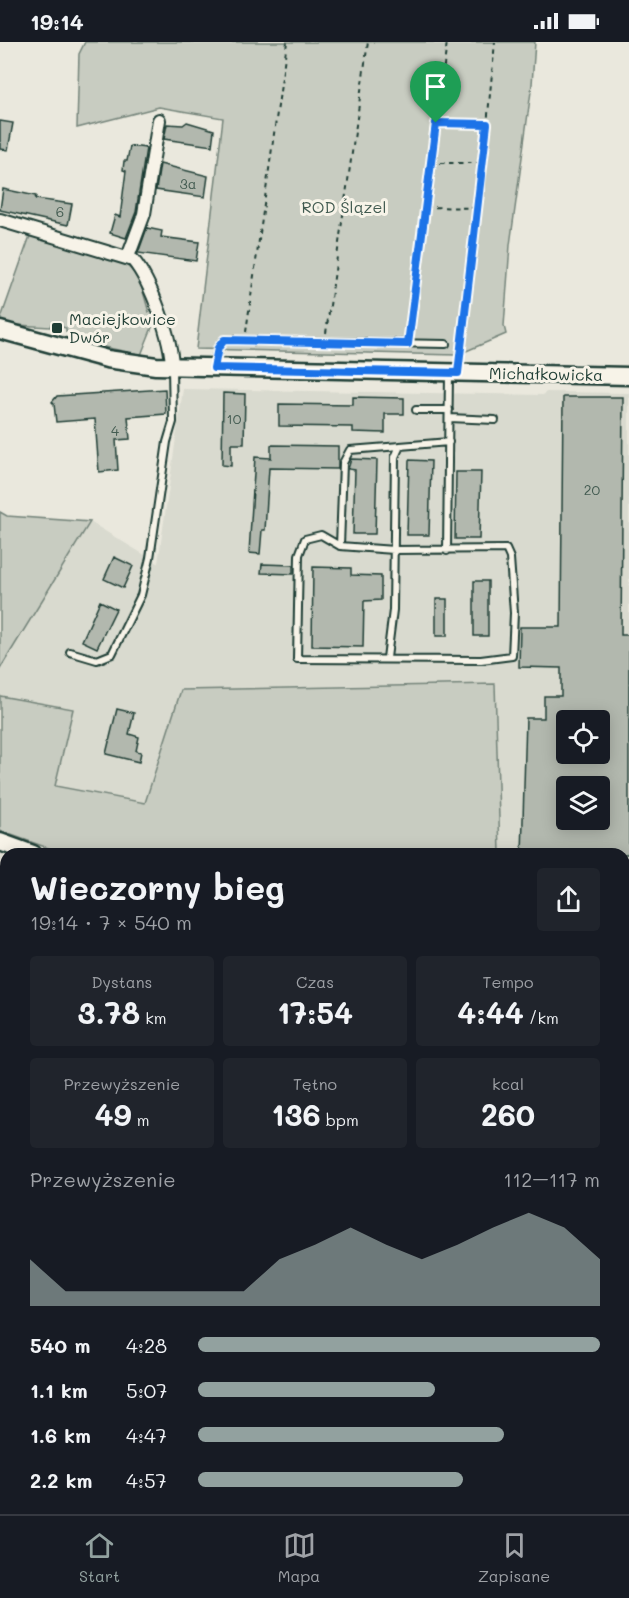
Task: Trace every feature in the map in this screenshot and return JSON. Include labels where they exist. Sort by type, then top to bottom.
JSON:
[{"type":"street","points":[[128,257],[144,214],[159,120]]},
{"type":"street","points":[[0,220],[128,257],[146,278],[171,350],[172,368]]},
{"type":"street","name":"Michałkowicka","points":[[0,330],[107,359],[172,368],[629,376]]},
{"type":"street","points":[[0,842],[16,848]]},
{"type":"lane","points":[[214,368],[218,348],[224,340],[446,344]]},
{"type":"lane","points":[[70,652],[97,660],[112,654],[141,595],[150,558],[167,442],[173,422],[172,368]]},
{"type":"lane","points":[[447,550],[449,410],[453,373]]},
{"type":"lane","points":[[416,410],[449,410]]},
{"type":"lane","points":[[449,418],[495,420]]},
{"type":"lane","points":[[340,546],[342,463],[350,450],[449,442]]},
{"type":"lane","points":[[387,658],[393,610],[395,456],[400,446]]},
{"type":"lane","points":[[321,535],[340,546],[394,550],[447,550],[506,549],[510,558],[514,613],[512,656],[481,660],[297,659],[299,555],[305,539],[321,535]]},
{"type":"path","points":[[245,341],[287,42]]},
{"type":"path","points":[[324,342],[368,42]]},
{"type":"path","points":[[408,344],[447,42]]},
{"type":"path","points":[[453,373],[479,208],[495,42]]},
{"type":"path","points":[[436,123],[487,124]]},
{"type":"path","points":[[431,163],[484,164]]},
{"type":"path","points":[[426,207],[479,208]]},
{"type":"shaded area","points":[[183,389],[543,395],[546,392],[629,393],[629,848],[500,848],[495,684],[181,690],[145,803],[54,786],[73,709],[0,696],[0,669],[90,522],[158,563]]},
{"type":"green space","name":"ROD Ślązel","points":[[85,42],[535,42],[532,84],[510,245],[504,326],[506,334],[457,355],[196,349],[223,118],[159,107],[77,128],[79,54]]},
{"type":"green space","points":[[31,233],[122,262],[134,272],[149,312],[152,311],[155,320],[141,355],[104,347],[66,332],[66,328],[51,324],[50,327],[17,325],[0,321]]},
{"type":"green space","points":[[0,512],[7,516],[90,522],[0,669]]},
{"type":"green space","points":[[495,684],[500,848],[48,848],[0,831],[0,696],[73,709],[55,786],[145,803],[181,690]]},
{"type":"building","points":[[0,121],[13,123],[8,150],[0,149]]},
{"type":"building","points":[[187,122],[214,130],[212,146],[164,139],[167,124],[183,125]]},
{"type":"building","points":[[130,146],[146,148],[136,212],[126,238],[110,233],[115,215],[120,217],[126,171],[123,170],[124,161],[127,161]]},
{"type":"building","points":[[160,164],[208,176],[205,197],[156,190]]},
{"type":"building","points":[[3,189],[36,196],[35,199],[72,204],[68,225],[0,210]]},
{"type":"building","points":[[147,228],[162,231],[161,237],[199,242],[196,261],[138,253]]},
{"type":"building","points":[[165,389],[166,414],[128,417],[130,439],[116,440],[118,470],[99,472],[95,419],[56,422],[52,402],[57,396]]},
{"type":"building","points":[[223,393],[245,394],[244,444],[231,444],[231,466],[222,465]]},
{"type":"building","points":[[353,397],[404,398],[404,414],[385,414],[385,433],[353,432],[353,427],[279,426],[279,404],[353,405]]},
{"type":"building","points":[[563,397],[623,397],[621,635],[629,635],[629,848],[522,848],[526,718],[544,718],[544,696],[561,696],[561,668],[519,667],[520,627],[561,627]]},
{"type":"building","points":[[271,445],[338,446],[338,469],[269,468],[265,530],[262,530],[260,554],[249,553],[255,457],[271,458]]},
{"type":"building","points":[[351,459],[377,460],[375,534],[353,534],[355,470],[348,469]]},
{"type":"building","points":[[409,460],[431,461],[429,535],[407,535]]},
{"type":"building","points":[[456,472],[481,472],[479,539],[455,539]]},
{"type":"building","points":[[114,557],[133,566],[123,588],[104,579]]},
{"type":"building","points":[[262,564],[293,565],[293,574],[261,573]]},
{"type":"building","points":[[313,567],[351,568],[351,575],[381,576],[381,600],[364,601],[363,647],[312,646]]},
{"type":"building","points":[[474,581],[488,581],[488,636],[474,636]]},
{"type":"building","points":[[436,599],[447,599],[447,636],[436,636]]},
{"type":"building","points":[[100,601],[116,609],[97,648],[82,641]]},
{"type":"building","points":[[117,709],[134,713],[129,734],[139,737],[136,751],[141,752],[139,762],[106,754]]},
{"type":"place","name":"Maciejkowice Dwór","points":[[57,328]]},
{"type":"route","points":[[436,123],[487,124],[458,373],[214,368],[218,348],[224,340],[408,344],[436,123]]}]
